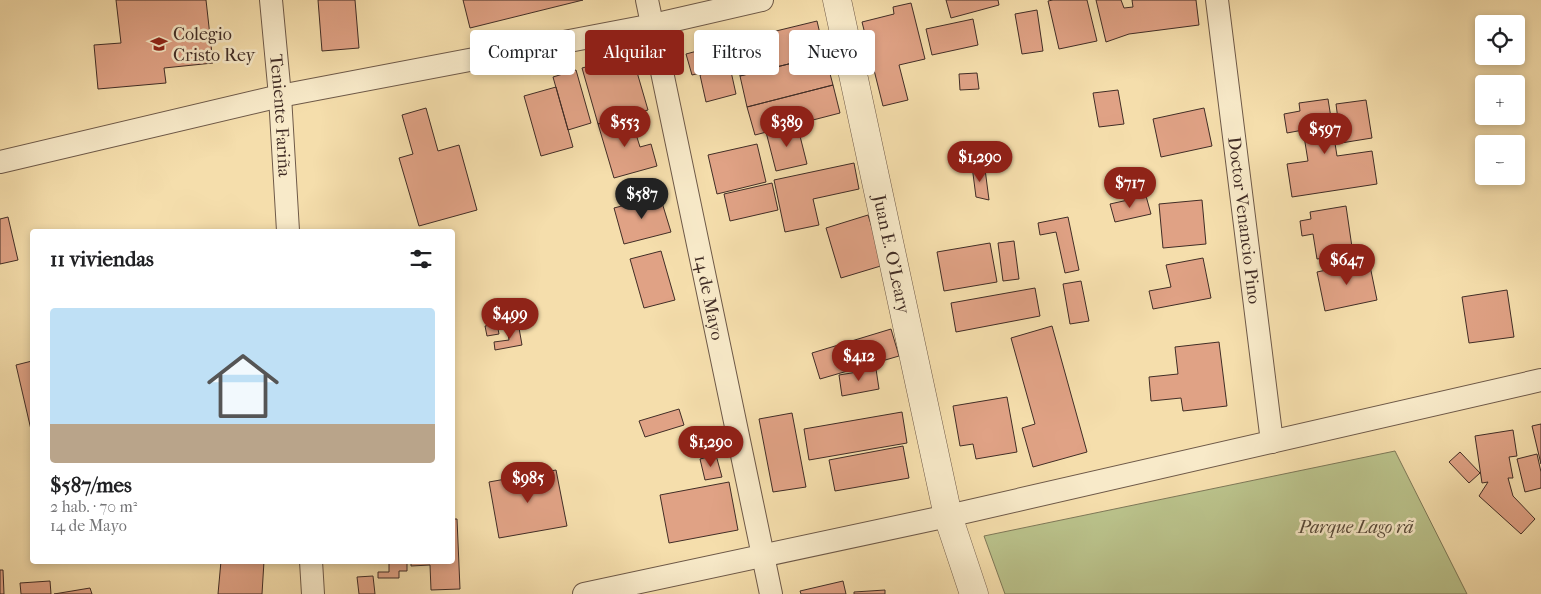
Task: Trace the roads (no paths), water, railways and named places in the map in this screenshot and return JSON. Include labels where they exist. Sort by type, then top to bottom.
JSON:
[{"type":"street","name":"Teniente Fariña","points":[[271,0],[280,96],[288,229]]},
{"type":"street","name":"14 de Mayo","points":[[647,0],[771,594]]},
{"type":"street","points":[[0,162],[280,96],[653,25],[762,0]]},
{"type":"street","name":"Juan E. O'Leary","points":[[837,0],[948,516],[974,594]]},
{"type":"street","name":"Doctor Venancio Pino","points":[[1217,0],[1272,442]]},
{"type":"street","points":[[584,594],[763,554],[948,516],[1541,380]]},
{"type":"street","points":[[311,564],[313,594]]},
{"type":"place","name":"Colegio Cristo Rey","points":[[159,44]]},
{"type":"park label","name":"Parque Lago rã","points":[[1356,527]]}]
